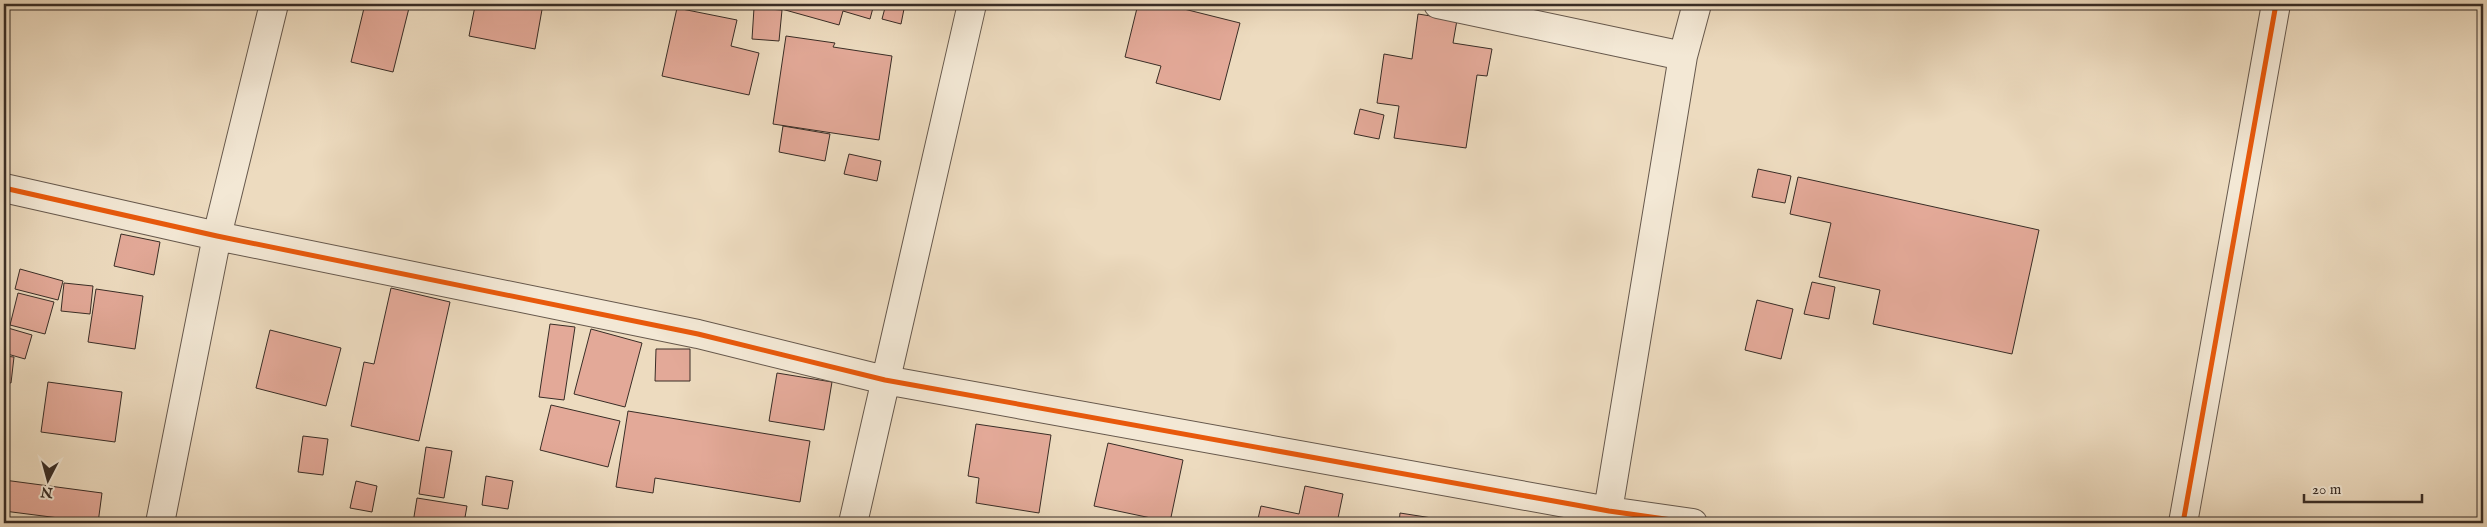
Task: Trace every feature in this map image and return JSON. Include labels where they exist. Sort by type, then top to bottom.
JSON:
[{"type":"street","points":[[160,523],[217,236],[274,4]]},
{"type":"street","points":[[852,523],[972,4]]},
{"type":"street","points":[[1438,4],[1683,56]]},
{"type":"street","points":[[1607,517],[1683,56],[1697,4]]},
{"type":"street","points":[[2183,523],[2276,4]]},
{"type":"street","points":[[4,188],[217,236],[698,334],[885,380],[1607,517],[1693,523]]},
{"type":"building","points":[[365,4],[410,4],[393,72],[351,62]]},
{"type":"building","points":[[464,4],[543,4],[535,49],[469,36],[475,6]]},
{"type":"building","points":[[780,4],[874,4],[870,19],[843,11],[839,25],[778,8]]},
{"type":"building","points":[[886,4],[905,4],[901,24],[882,19]]},
{"type":"building","points":[[1138,4],[1164,4],[1240,23],[1220,100],[1156,83],[1161,66],[1125,57]]},
{"type":"building","points":[[677,8],[737,20],[731,46],[759,53],[749,95],[662,76]]},
{"type":"building","points":[[754,8],[782,10],[779,41],[752,39]]},
{"type":"building","points":[[1418,14],[1457,20],[1453,43],[1492,49],[1487,76],[1477,75],[1466,148],[1394,138],[1399,106],[1377,103],[1384,54],[1412,59]]},
{"type":"building","points":[[786,36],[835,43],[833,47],[892,56],[879,140],[773,124]]},
{"type":"building","points":[[1360,109],[1384,115],[1379,139],[1354,134]]},
{"type":"building","points":[[783,126],[830,134],[825,161],[779,152]]},
{"type":"building","points":[[849,154],[881,161],[877,181],[844,174]]},
{"type":"building","points":[[1758,169],[1791,176],[1785,203],[1752,197]]},
{"type":"building","points":[[1798,177],[2039,230],[2012,354],[1873,324],[1880,290],[1819,277],[1831,223],[1790,214]]},
{"type":"building","points":[[121,234],[160,242],[154,275],[114,266]]},
{"type":"building","points":[[20,269],[63,281],[58,300],[15,289]]},
{"type":"building","points":[[1812,282],[1835,287],[1829,319],[1804,314]]},
{"type":"building","points":[[64,283],[93,286],[90,314],[61,311]]},
{"type":"building","points":[[391,288],[450,302],[419,441],[351,426],[364,362],[374,364]]},
{"type":"building","points":[[96,289],[143,296],[135,349],[88,342]]},
{"type":"building","points":[[18,293],[54,302],[45,334],[10,325]]},
{"type":"building","points":[[1757,300],[1793,309],[1781,359],[1745,350]]},
{"type":"building","points":[[550,324],[575,327],[564,400],[539,397]]},
{"type":"building","points":[[8,328],[32,335],[25,359],[4,353],[4,342]]},
{"type":"building","points":[[591,329],[642,343],[625,407],[574,394]]},
{"type":"building","points":[[270,330],[341,348],[326,406],[256,388]]},
{"type":"building","points":[[656,349],[690,349],[690,381],[655,381]]},
{"type":"building","points":[[4,356],[14,357],[11,383],[4,382]]},
{"type":"building","points":[[777,373],[832,382],[824,430],[769,421]]},
{"type":"building","points":[[48,382],[122,392],[115,442],[41,432]]},
{"type":"building","points":[[551,405],[620,421],[608,467],[540,450]]},
{"type":"building","points":[[628,411],[810,441],[800,502],[655,478],[653,493],[616,487]]},
{"type":"building","points":[[976,424],[1051,435],[1039,513],[976,503],[979,478],[968,476]]},
{"type":"building","points":[[303,436],[328,439],[323,475],[298,472]]},
{"type":"building","points":[[1108,443],[1183,460],[1170,522],[1094,506]]},
{"type":"building","points":[[426,447],[452,451],[444,498],[419,494]]},
{"type":"building","points":[[486,476],[513,481],[508,509],[482,505]]},
{"type":"building","points":[[4,480],[102,493],[98,523],[4,511]]},
{"type":"building","points":[[356,481],[377,486],[372,512],[350,508]]},
{"type":"building","points":[[1305,486],[1343,494],[1337,523],[1257,523],[1261,506],[1299,514]]},
{"type":"building","points":[[417,498],[467,506],[464,523],[413,523]]},
{"type":"building","points":[[1400,513],[1464,523],[1399,523]]},
{"type":"building","points":[[753,518],[778,523],[752,523]]},
{"type":"cycle path","points":[[2183,523],[2276,4]]},
{"type":"cycle path","points":[[4,188],[217,236],[698,334],[885,380],[1609,511],[1693,523]]}]
